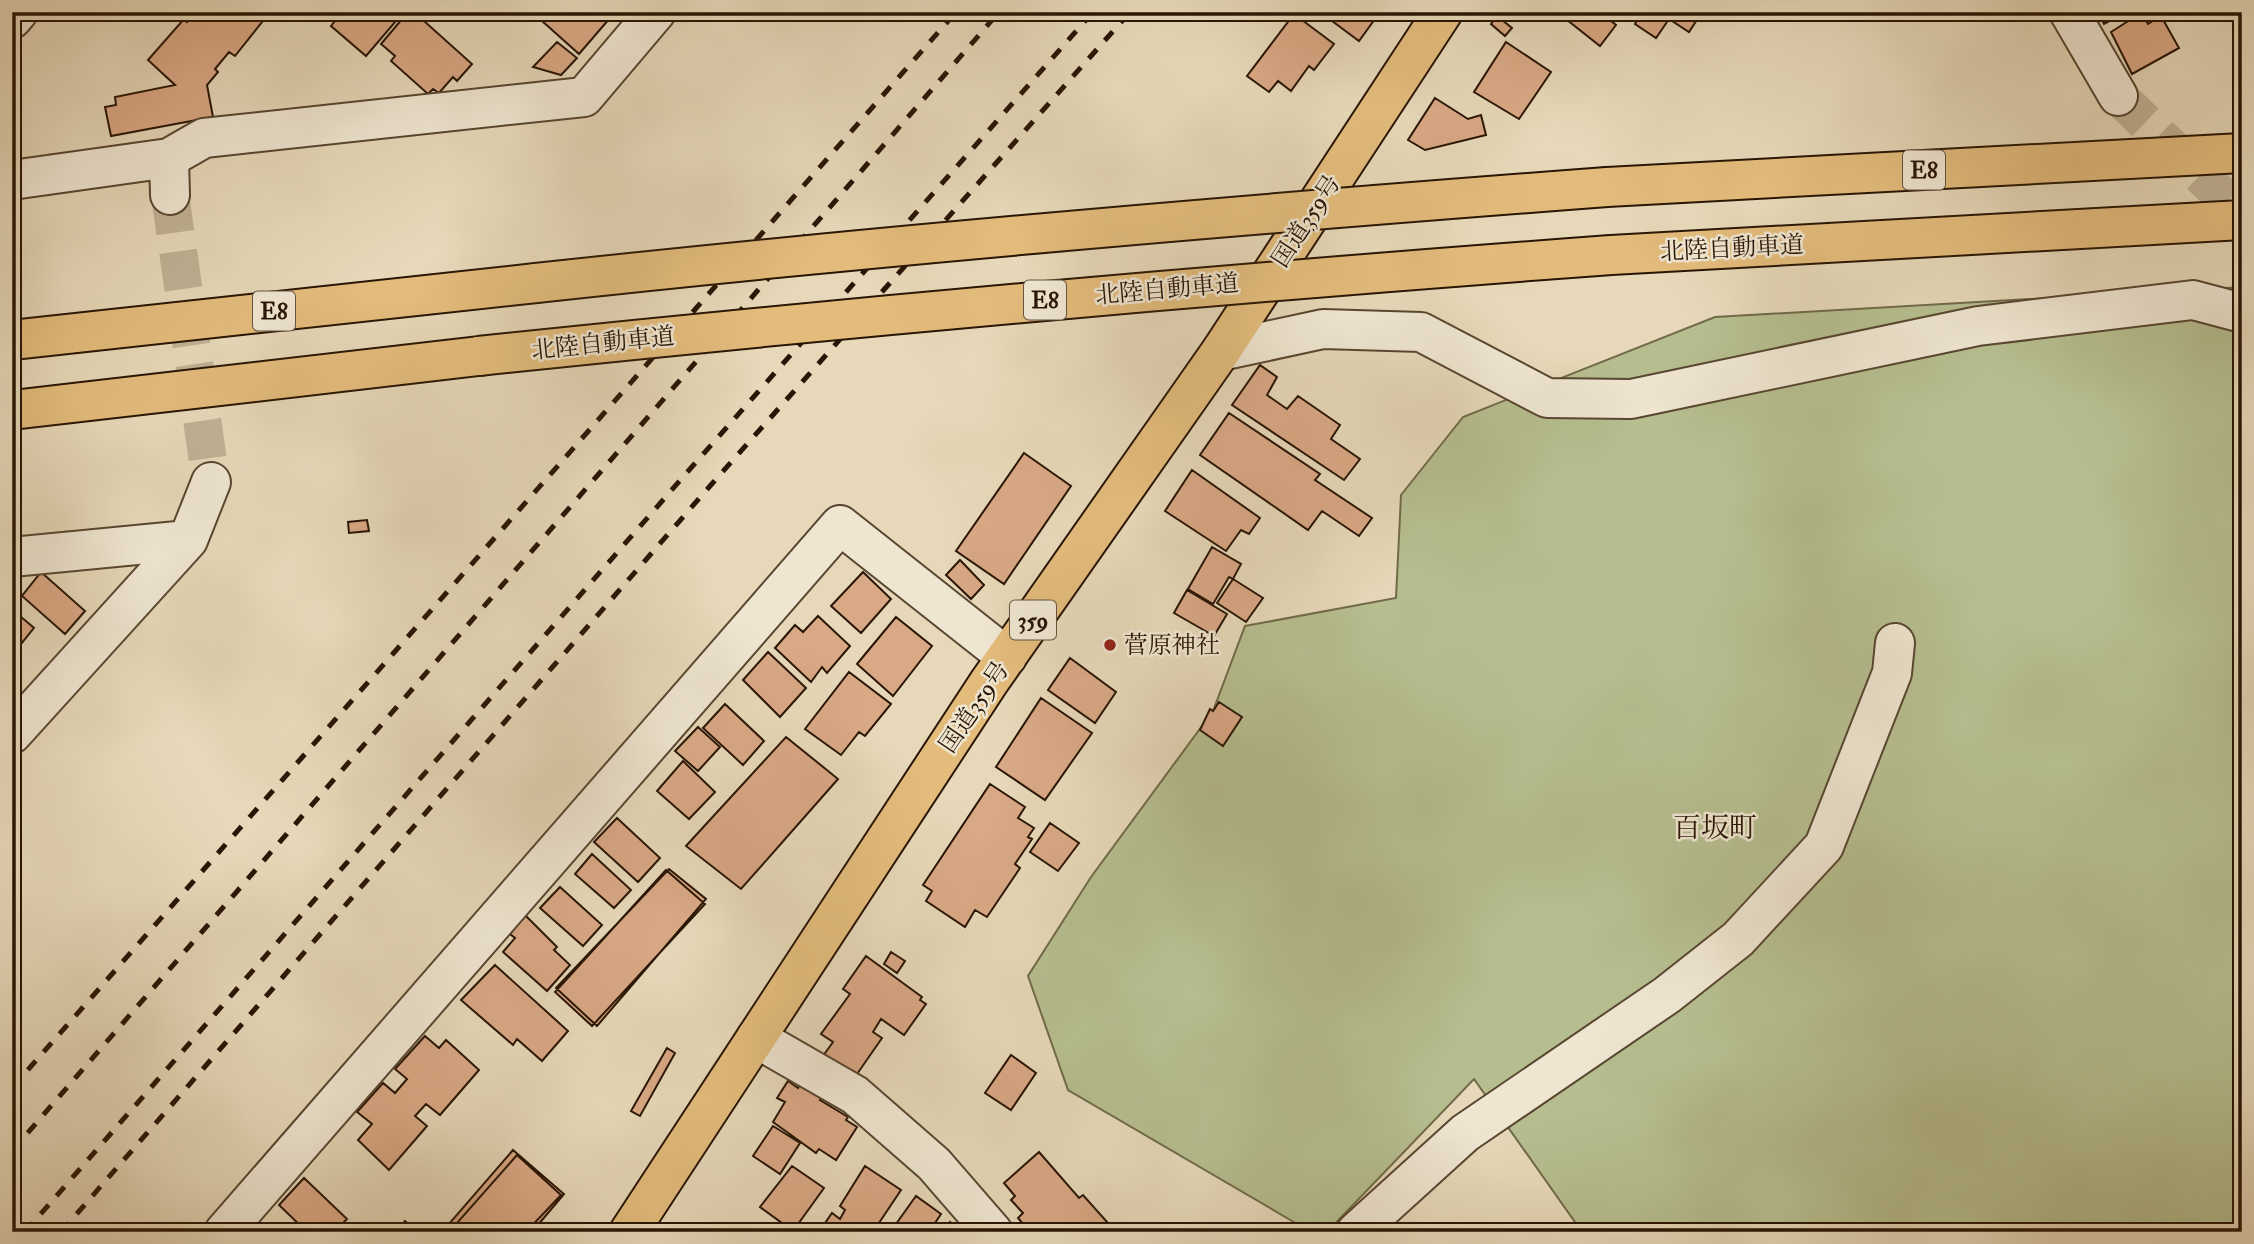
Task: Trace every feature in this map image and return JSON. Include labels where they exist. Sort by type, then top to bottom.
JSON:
[{"type":"highway","name":"国道359号","points":[[629,1232],[1007,657],[1221,351],[1443,12]]},
{"type":"highway","name":"E8","points":[[12,340],[848,249],[1216,216],[1607,187],[2242,153]]},
{"type":"highway","name":"北陸自動車道","points":[[12,410],[479,356],[1222,284],[1611,255],[2242,220]]},
{"type":"street","points":[[12,19],[18,12]]},
{"type":"street","points":[[12,180],[169,177],[204,138],[584,97],[656,12]]},
{"type":"street","points":[[2069,12],[2118,96]]},
{"type":"street","points":[[1221,351],[1323,329],[1421,332],[1546,398],[1631,400],[1978,326],[2193,300],[2242,313]]},
{"type":"street","points":[[12,734],[188,540],[211,482]]},
{"type":"street","points":[[224,1232],[839,525],[1007,657]]},
{"type":"street","points":[[12,556],[188,540]]},
{"type":"street","points":[[1356,1232],[1465,1133],[1667,995],[1738,939],[1824,846],[1892,673],[1895,643]]},
{"type":"street","points":[[756,1038],[855,1094],[934,1164],[993,1232]]},
{"type":"green space","points":[[2242,287],[2242,1232],[1582,1232],[1474,1079],[1327,1232],[1311,1232],[1068,1090],[1028,976],[1091,877],[1213,711],[1245,626],[1396,598],[1401,495],[1463,417],[1715,317]]},
{"type":"building","points":[[196,12],[270,12],[235,56],[229,52],[215,69],[218,72],[207,85],[213,117],[111,136],[105,107],[116,105],[115,97],[175,85],[148,60],[184,19],[187,22]]},
{"type":"building","points":[[342,12],[402,14],[366,56],[331,26]]},
{"type":"building","points":[[408,12],[414,12],[472,64],[457,81],[453,77],[439,93],[433,89],[428,94],[391,61],[395,56],[381,44]]},
{"type":"building","points":[[532,12],[604,12],[610,18],[579,54]]},
{"type":"building","points":[[1320,12],[1380,12],[1359,41]]},
{"type":"building","points":[[1557,12],[1608,12],[1605,16],[1616,25],[1600,46]]},
{"type":"building","points":[[1642,12],[1702,12],[1689,32],[1669,19],[1656,38],[1635,24]]},
{"type":"building","points":[[2098,12],[2127,12],[2104,24]]},
{"type":"building","points":[[2141,13],[2148,24],[2161,16],[2179,48],[2132,74],[2111,32]]},
{"type":"building","points":[[1294,14],[1334,44],[1314,70],[1309,66],[1291,91],[1278,81],[1269,92],[1247,76]]},
{"type":"building","points":[[1497,16],[1512,28],[1505,36],[1491,24]]},
{"type":"building","points":[[557,42],[577,58],[561,75],[533,67]]},
{"type":"building","points":[[1506,42],[1551,72],[1519,119],[1474,92]]},
{"type":"building","points":[[1435,98],[1468,119],[1481,115],[1486,135],[1425,150],[1408,140]]},
{"type":"building","points":[[1260,365],[1277,377],[1267,395],[1287,409],[1298,396],[1340,425],[1331,439],[1360,459],[1344,480],[1232,405]]},
{"type":"building","points":[[1229,413],[1320,474],[1315,480],[1372,518],[1359,536],[1322,511],[1308,530],[1200,455]]},
{"type":"building","points":[[1024,453],[1071,486],[1004,584],[956,551]]},
{"type":"building","points":[[1192,470],[1260,518],[1249,534],[1241,530],[1226,551],[1165,511]]},
{"type":"building","points":[[367,520],[369,531],[349,533],[348,522]]},
{"type":"building","points":[[1212,547],[1241,564],[1233,579],[1229,577],[1213,604],[1188,589]]},
{"type":"building","points":[[960,560],[984,585],[971,599],[946,575]]},
{"type":"building","points":[[41,572],[85,611],[65,634],[22,596]]},
{"type":"building","points":[[863,572],[891,599],[861,633],[831,606]]},
{"type":"building","points":[[1233,579],[1263,598],[1246,622],[1217,603]]},
{"type":"building","points":[[1187,590],[1227,614],[1214,636],[1174,613]]},
{"type":"building","points":[[20,616],[34,628],[13,654],[12,620],[15,622]]},
{"type":"building","points":[[818,616],[850,646],[827,673],[822,667],[811,682],[775,648],[795,625],[803,632]]},
{"type":"building","points":[[896,617],[932,646],[893,696],[857,664]]},
{"type":"building","points":[[768,652],[806,688],[780,717],[743,680]]},
{"type":"building","points":[[1070,658],[1116,692],[1095,723],[1048,690]]},
{"type":"building","points":[[849,672],[891,704],[865,736],[859,732],[841,755],[805,729]]},
{"type":"building","points":[[1041,698],[1092,733],[1045,800],[996,767]]},
{"type":"building","points":[[1219,702],[1242,717],[1223,746],[1200,730],[1210,709],[1213,711]]},
{"type":"building","points":[[725,704],[764,741],[743,765],[703,728]]},
{"type":"building","points":[[698,727],[720,747],[698,771],[675,751]]},
{"type":"building","points":[[786,737],[838,779],[741,889],[686,846]]},
{"type":"building","points":[[683,761],[715,792],[689,819],[657,791]]},
{"type":"building","points":[[990,784],[1025,807],[1018,818],[1034,828],[1028,837],[1032,839],[1015,864],[1020,868],[987,917],[975,910],[965,927],[926,901],[932,891],[923,885]]},
{"type":"building","points":[[617,818],[660,858],[638,882],[594,842]]},
{"type":"building","points":[[1050,823],[1079,843],[1058,871],[1030,852]]},
{"type":"building","points":[[592,854],[631,890],[614,908],[575,874]]},
{"type":"building","points":[[669,869],[706,899],[597,1026],[556,988]]},
{"type":"building","points":[[666,870],[705,904],[592,1026],[555,992]]},
{"type":"building","points":[[560,887],[602,925],[583,946],[540,908]]},
{"type":"building","points":[[525,915],[557,947],[554,950],[570,965],[547,991],[503,952],[515,938],[510,934]]},
{"type":"building","points":[[891,952],[905,961],[897,973],[884,964]]},
{"type":"building","points":[[866,956],[922,997],[920,1000],[926,1004],[904,1035],[881,1019],[873,1032],[882,1038],[855,1077],[823,1056],[833,1042],[821,1034],[850,994],[843,989]]},
{"type":"building","points":[[495,965],[568,1031],[542,1061],[517,1039],[513,1045],[461,1000]]},
{"type":"building","points":[[425,1036],[439,1048],[446,1040],[479,1070],[440,1115],[426,1104],[415,1116],[427,1126],[389,1170],[358,1140],[372,1124],[357,1112],[383,1083],[395,1093],[407,1079],[395,1069]]},
{"type":"building","points":[[425,1036],[439,1048],[446,1040],[479,1070],[440,1115],[426,1104],[415,1116],[427,1126],[389,1170],[358,1140],[372,1124],[357,1112],[383,1083],[395,1093],[407,1079],[395,1069]]},
{"type":"building","points":[[667,1048],[675,1053],[640,1116],[631,1111]]},
{"type":"building","points":[[1011,1055],[1036,1073],[1011,1110],[985,1093]]},
{"type":"building","points":[[788,1081],[798,1088],[800,1084],[821,1097],[820,1100],[848,1117],[846,1120],[857,1127],[836,1160],[819,1149],[816,1153],[773,1122],[785,1102],[777,1098]]},
{"type":"building","points":[[773,1126],[800,1143],[780,1174],[753,1156]]},
{"type":"building","points":[[513,1150],[564,1194],[532,1232],[442,1232]]},
{"type":"building","points":[[1039,1152],[1079,1198],[1083,1195],[1116,1232],[1030,1232],[1018,1218],[1023,1213],[1011,1200],[1015,1196],[1004,1183]]},
{"type":"building","points":[[517,1155],[561,1195],[526,1232],[449,1232]]},
{"type":"building","points":[[792,1166],[824,1188],[793,1231],[760,1207]]},
{"type":"building","points":[[865,1166],[901,1190],[879,1223],[891,1231],[916,1196],[941,1214],[929,1232],[819,1232],[832,1213],[840,1219],[845,1210],[840,1206]]},
{"type":"building","points":[[304,1178],[347,1219],[334,1232],[307,1232],[279,1205]]},
{"type":"building","points":[[405,1221],[417,1232],[396,1232]]},
{"type":"building","points":[[950,1222],[962,1231],[944,1232]]},
{"type":"tunnel","points":[[2118,96],[2242,215]]},
{"type":"tunnel","points":[[170,195],[211,482]]},
{"type":"railway","points":[[12,1088],[956,12]]},
{"type":"railway","points":[[12,1151],[999,12]]},
{"type":"railway","points":[[25,1232],[690,469],[1093,12]]},
{"type":"railway","points":[[61,1232],[710,486],[1130,12]]},
{"type":"place","name":"菅原神社","points":[[1110,645]]},
{"type":"district","name":"百坂町","points":[[1715,827]]}]
